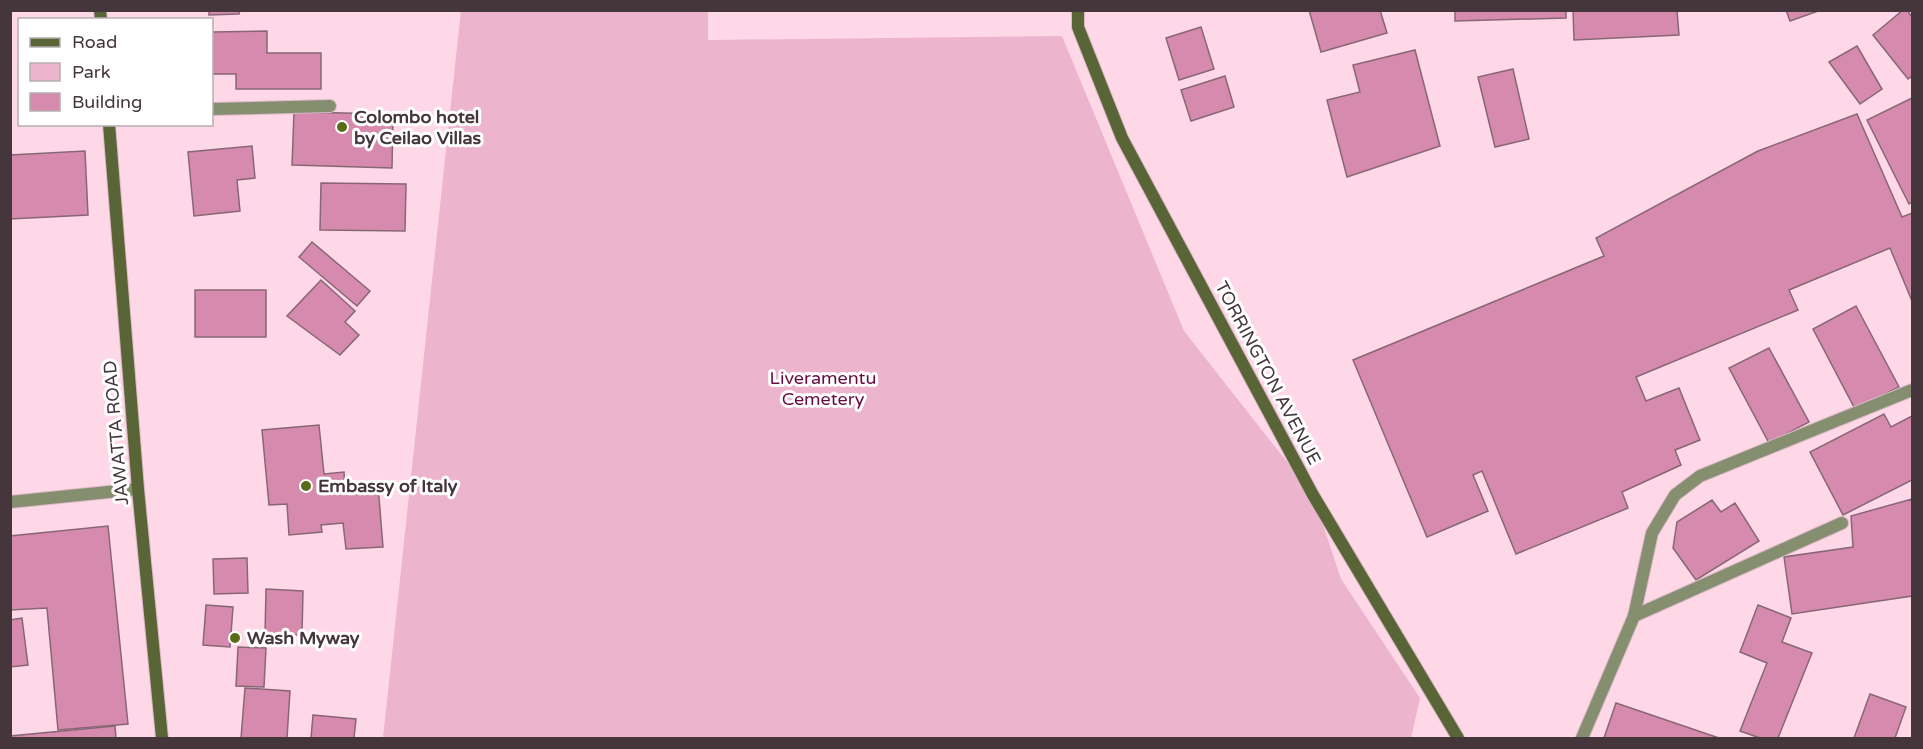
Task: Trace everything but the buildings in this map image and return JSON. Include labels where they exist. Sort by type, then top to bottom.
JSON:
[{"type":"main road","name":"TORRINGTON AVENUE","points":[[1078,10],[1078,27],[1122,138],[1312,495],[1458,738]]},
{"type":"main road","name":"JAWATTA ROAD","points":[[109,126],[138,489],[162,738]]},
{"type":"street","points":[[213,109],[330,106]]},
{"type":"street","points":[[1582,738],[1634,616],[1652,533],[1675,495],[1700,476],[1912,390]]},
{"type":"street","points":[[10,502],[138,489]]},
{"type":"street","points":[[1634,616],[1842,523]]},
{"type":"green space","name":"Liveramentu Cemetery","points":[[461,10],[708,11],[708,40],[1062,36],[1184,331],[1313,495],[1341,579],[1420,698],[1411,738],[383,738]]},
{"type":"place","name":"Colombo hotel by Ceilao Villas","points":[[342,127]]},
{"type":"place","name":"Embassy of Italy","points":[[306,486]]},
{"type":"place","name":"Wash Myway","points":[[235,638]]}]
